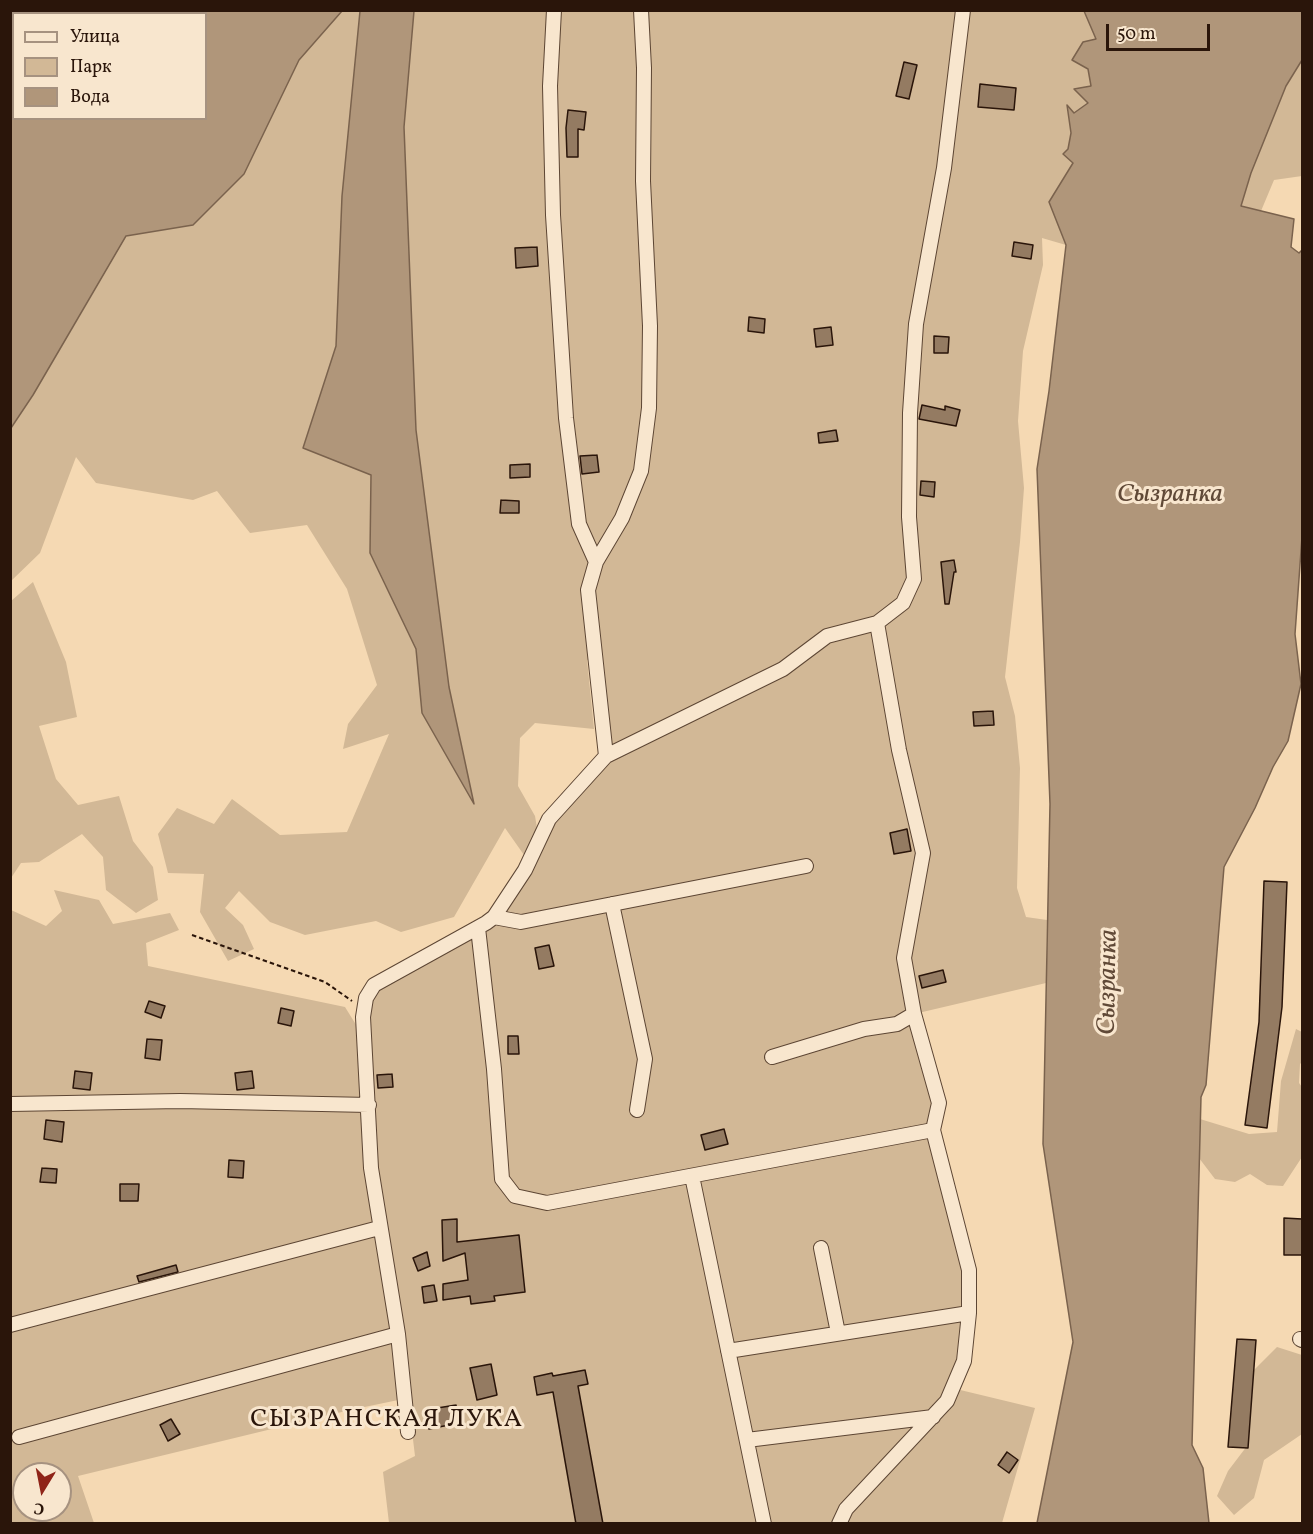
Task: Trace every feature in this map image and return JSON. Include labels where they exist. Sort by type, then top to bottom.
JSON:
[{"type":"street","points":[[554,10],[550,86],[553,214],[566,418],[579,524],[596,562]]},
{"type":"street","points":[[606,756],[588,590],[596,562],[622,518],[641,471],[649,408],[650,326],[643,181],[644,68],[641,10]]},
{"type":"street","points":[[408,1432],[398,1334],[371,1168],[364,1010],[366,998],[374,985],[494,917],[525,870],[549,819],[606,756],[783,669],[827,636],[877,623],[903,603],[914,579],[909,517],[910,413],[916,324],[944,168],[963,10]]},
{"type":"street","points":[[839,1524],[846,1509],[947,1401],[964,1361],[969,1313],[969,1270],[933,1130],[939,1103],[914,1014],[904,958],[923,853],[899,750],[877,623]]},
{"type":"street","points":[[494,917],[521,922],[807,866]]},
{"type":"street","points":[[612,904],[645,1059],[637,1110]]},
{"type":"street","points":[[478,928],[494,1069],[502,1179],[515,1196],[547,1203],[933,1130]]},
{"type":"street","points":[[772,1057],[864,1029],[897,1024],[914,1014]]},
{"type":"street","points":[[10,1104],[180,1101],[369,1105]]},
{"type":"street","points":[[692,1176],[764,1524]]},
{"type":"street","points":[[10,1325],[380,1228]]},
{"type":"street","points":[[821,1248],[838,1333]]},
{"type":"street","points":[[728,1351],[969,1313]]},
{"type":"street","points":[[19,1437],[398,1334]]},
{"type":"street","points":[[747,1440],[933,1417]]},
{"type":"path","points":[[192,935],[325,982],[364,1010]]},
{"type":"green space","points":[[342,11],[360,11],[342,196],[336,346],[303,448],[371,475],[370,554],[416,649],[422,713],[473,802],[449,687],[416,430],[404,127],[414,11],[1084,11],[1096,39],[1088,69],[1091,86],[1074,89],[1089,103],[1074,113],[1067,106],[1071,133],[1068,149],[1073,163],[1049,202],[1066,245],[1042,238],[1043,265],[1023,351],[1018,421],[1024,488],[1005,677],[1015,716],[1020,768],[1017,888],[1026,917],[1047,920],[1046,983],[914,1014],[939,1103],[933,1130],[969,1270],[969,1313],[952,1388],[1035,1408],[1002,1523],[389,1523],[383,1472],[415,1456],[408,1398],[78,1476],[94,1523],[11,1523],[11,910],[46,926],[62,911],[54,890],[99,900],[113,924],[170,913],[179,930],[146,943],[148,966],[345,1007],[363,1036],[366,998],[486,923],[538,841],[524,855],[505,828],[454,917],[401,932],[376,921],[305,935],[270,922],[239,891],[225,908],[243,925],[254,949],[228,961],[200,912],[204,874],[168,873],[158,834],[177,808],[214,824],[232,799],[280,835],[347,832],[389,734],[343,749],[348,724],[377,685],[347,589],[307,525],[250,533],[217,491],[193,500],[96,483],[76,457],[40,553],[11,581],[11,428],[127,236],[193,225],[244,174],[299,60]],"holes":[[[587,660],[596,661],[606,756],[539,840],[535,816],[518,786],[520,738],[535,723],[594,729]]]},
{"type":"green space","points":[[1302,60],[1302,176],[1274,180],[1261,211],[1241,206],[1251,173],[1286,86]]},
{"type":"green space","points":[[33,582],[66,662],[77,717],[39,726],[56,779],[78,805],[119,796],[133,841],[153,867],[158,900],[136,913],[106,890],[103,857],[82,834],[39,862],[21,863],[11,878],[11,601]]},
{"type":"green space","points":[[1296,1029],[1302,1032],[1299,1083],[1302,1087],[1302,1157],[1283,1186],[1267,1185],[1250,1174],[1235,1182],[1215,1179],[1199,1158],[1200,1119],[1249,1134],[1277,1132],[1281,1081]]},
{"type":"green space","points":[[1277,1347],[1302,1355],[1302,1434],[1264,1460],[1254,1498],[1234,1515],[1217,1496],[1228,1471],[1247,1446],[1250,1374]]},
{"type":"water","points":[[11,10],[342,11],[299,60],[244,174],[193,225],[126,236],[33,395],[11,428]]},
{"type":"water","points":[[360,11],[414,11],[404,127],[416,430],[449,687],[474,804],[422,713],[416,649],[370,553],[371,475],[303,448],[336,346],[342,196]]},
{"type":"water","name":"Сызранка","points":[[1084,11],[1302,11],[1302,60],[1286,86],[1251,173],[1241,206],[1294,219],[1291,247],[1299,253],[1302,250],[1302,537],[1295,634],[1301,684],[1288,741],[1224,867],[1206,1085],[1201,1097],[1192,1445],[1203,1468],[1209,1523],[1037,1523],[1073,1342],[1043,1144],[1050,804],[1037,469],[1049,391],[1066,245],[1049,202],[1073,163],[1063,154],[1068,149],[1071,133],[1067,105],[1074,113],[1088,103],[1074,89],[1091,86],[1088,69],[1072,60],[1083,42],[1096,39]]},
{"type":"building","points":[[904,62],[917,65],[909,99],[896,96]]},
{"type":"building","points":[[980,84],[1016,88],[1014,110],[978,107]]},
{"type":"building","points":[[568,110],[586,112],[584,130],[578,129],[578,157],[567,157]]},
{"type":"building","points":[[1014,242],[1033,245],[1031,259],[1012,256]]},
{"type":"building","points":[[537,247],[538,266],[516,268],[515,248]]},
{"type":"building","points":[[749,317],[765,319],[764,333],[748,331]]},
{"type":"building","points":[[831,327],[833,345],[816,347],[814,329]]},
{"type":"building","points":[[934,336],[949,337],[948,353],[934,353]]},
{"type":"building","points":[[922,405],[945,410],[945,406],[960,410],[956,426],[919,419]]},
{"type":"building","points":[[836,430],[838,441],[819,443],[818,433]]},
{"type":"building","points":[[597,455],[599,472],[582,474],[580,456]]},
{"type":"building","points":[[530,464],[530,477],[510,478],[510,465]]},
{"type":"building","points":[[921,481],[935,482],[934,497],[920,495]]},
{"type":"building","points":[[501,500],[519,501],[519,513],[500,513]]},
{"type":"building","points":[[954,560],[956,572],[954,572],[949,604],[945,604],[941,562]]},
{"type":"building","points":[[993,711],[994,725],[974,726],[973,712]]},
{"type":"building","points":[[907,829],[911,851],[894,854],[890,833]]},
{"type":"building","points":[[1264,881],[1287,882],[1282,1007],[1267,1128],[1245,1125],[1259,1022]]},
{"type":"building","points":[[549,945],[554,966],[539,969],[535,948]]},
{"type":"building","points":[[943,970],[946,982],[922,988],[919,976]]},
{"type":"building","points":[[149,1001],[165,1006],[161,1018],[145,1012]]},
{"type":"building","points":[[281,1008],[294,1011],[291,1026],[278,1023]]},
{"type":"building","points":[[508,1036],[518,1036],[519,1054],[508,1054]]},
{"type":"building","points":[[147,1039],[162,1040],[160,1060],[145,1058]]},
{"type":"building","points":[[75,1071],[92,1073],[90,1090],[73,1088]]},
{"type":"building","points":[[252,1071],[254,1088],[237,1090],[235,1073]]},
{"type":"building","points":[[392,1074],[393,1087],[378,1088],[377,1075]]},
{"type":"building","points":[[46,1120],[64,1122],[62,1142],[44,1139]]},
{"type":"building","points":[[724,1129],[728,1144],[705,1150],[701,1135]]},
{"type":"building","points":[[229,1160],[244,1161],[243,1178],[228,1177]]},
{"type":"building","points":[[42,1168],[57,1169],[56,1183],[40,1182]]},
{"type":"building","points":[[120,1184],[139,1184],[138,1201],[120,1201]]},
{"type":"building","points":[[1284,1218],[1302,1219],[1302,1255],[1284,1255]]},
{"type":"building","points":[[457,1219],[457,1242],[519,1235],[525,1292],[494,1296],[495,1301],[471,1304],[470,1296],[443,1300],[443,1284],[468,1280],[465,1253],[443,1261],[442,1220]]},
{"type":"building","points":[[427,1252],[430,1266],[418,1271],[413,1258]]},
{"type":"building","points":[[176,1265],[178,1272],[139,1282],[137,1276]]},
{"type":"building","points":[[434,1285],[437,1301],[424,1303],[422,1287]]},
{"type":"building","points":[[1237,1339],[1256,1340],[1248,1448],[1228,1447]]},
{"type":"building","points":[[491,1364],[497,1395],[477,1400],[470,1368]]},
{"type":"building","points":[[585,1370],[588,1384],[578,1386],[603,1524],[576,1524],[553,1392],[537,1395],[534,1377]]},
{"type":"building","points":[[456,1405],[459,1423],[429,1429],[425,1410]]},
{"type":"building","points":[[171,1419],[180,1434],[168,1441],[160,1425]]},
{"type":"building","points":[[1007,1452],[1018,1460],[1009,1473],[998,1465]]},
{"type":"district","name":"СЫЗРАНСКАЯ ЛУКА","points":[[387,1421]]}]
